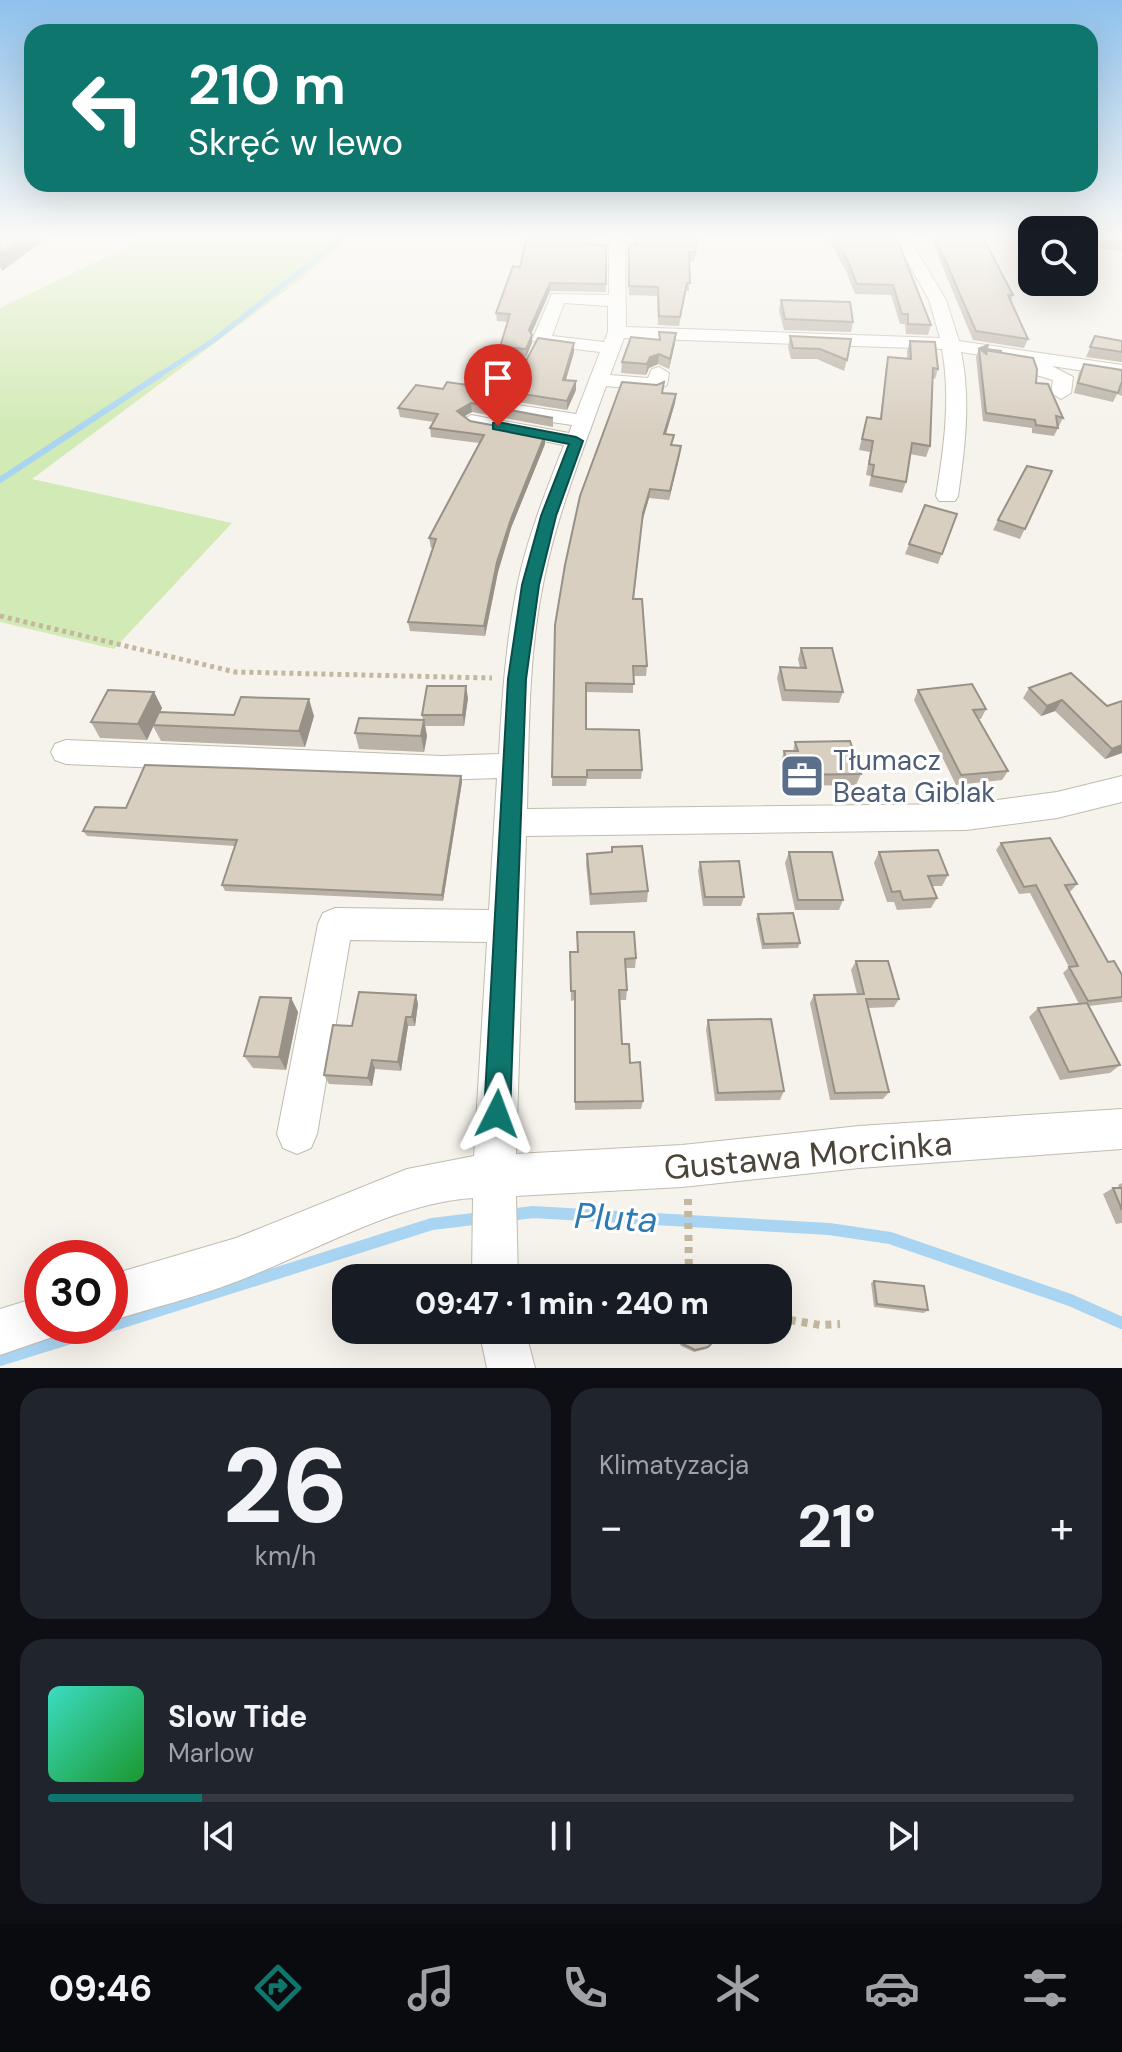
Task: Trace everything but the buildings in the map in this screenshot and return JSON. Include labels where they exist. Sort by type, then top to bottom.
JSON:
[{"type":"street","points":[[556,303],[541,340],[953,345],[1122,371]]},
{"type":"street","points":[[494,1259],[494,1186],[517,679],[530,585],[548,516],[614,340],[619,303]]},
{"type":"street","points":[[939,303],[953,345],[958,382],[957,424],[947,496]]},
{"type":"street","points":[[1041,357],[1043,371],[1063,377],[1061,393]]},
{"type":"street","points":[[600,380],[657,385],[659,373]]},
{"type":"street","points":[[511,410],[580,431]]},
{"type":"street","points":[[471,421],[580,431]]},
{"type":"street","points":[[66,752],[442,768],[512,765]]},
{"type":"street","points":[[509,823],[966,817],[1057,805],[1122,789]]},
{"type":"street","points":[[297,1134],[335,924],[506,926]]},
{"type":"street","name":"Gustawa Morcinka","points":[[128,1292],[250,1255],[407,1190],[458,1178],[494,1186],[859,1147],[1122,1129]]},
{"type":"street","points":[[0,1332],[24,1325]]},
{"type":"street","points":[[505,1344],[511,1368]]},
{"type":"path","points":[[0,616],[235,672],[517,679]]},
{"type":"path","points":[[689,1206],[689,1264]]},
{"type":"path","points":[[792,1320],[820,1325],[840,1324]]},
{"type":"green space","points":[[11,303],[269,303],[32,479],[232,523],[114,649],[0,622],[0,308]]},
{"type":"waterway","points":[[158,376],[214,340],[261,303]]},
{"type":"waterway","points":[[0,480],[161,374]]},
{"type":"waterway","name":"Pluta","points":[[508,1215],[533,1212],[829,1229],[890,1238],[1070,1300],[1122,1323]]},
{"type":"waterway","name":"Pluta","points":[[128,1320],[432,1224],[482,1218]]},
{"type":"waterway","name":"Pluta","points":[[0,1360],[51,1344]]},
{"type":"place","name":"Tłumacz Beata Giblak","points":[[802,776]]},
{"type":"route","points":[[497,1114],[517,679],[530,585],[548,516],[576,441],[498,426]]}]
